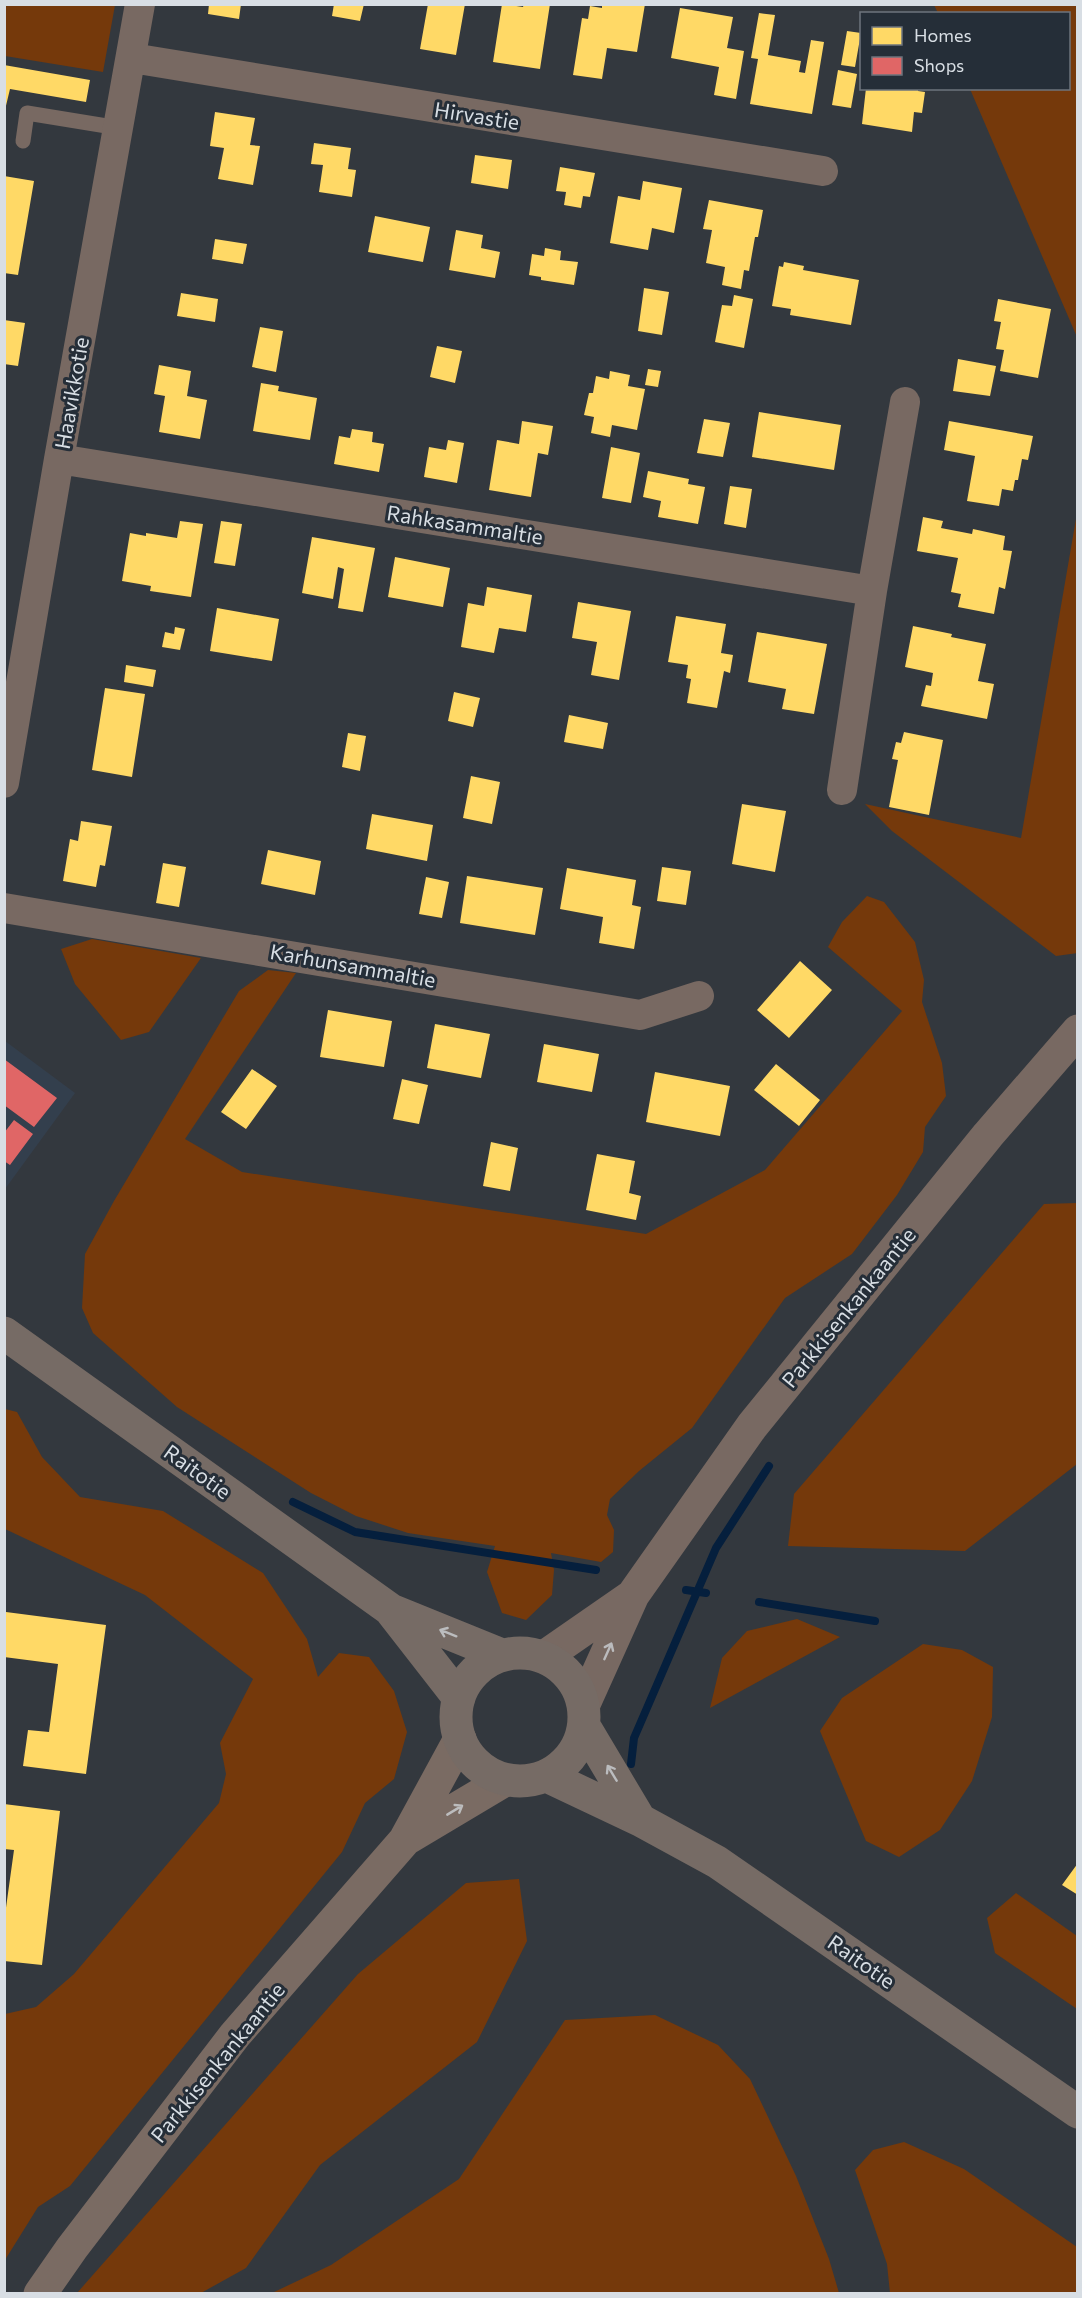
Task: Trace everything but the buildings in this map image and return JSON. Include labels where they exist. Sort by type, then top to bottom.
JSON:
[{"type":"main road","name":"Raitotie","points":[[4,1333],[391,1610],[502,1655]]},
{"type":"main road","name":"Raitotie","points":[[391,1610],[459,1698]]},
{"type":"main road","points":[[584,1715],[578,1746],[565,1764],[547,1776],[527,1781],[505,1780],[486,1771],[470,1757],[460,1739],[456,1718],[459,1698],[468,1679],[483,1664],[502,1655],[523,1653],[544,1657],[562,1668],[576,1684],[584,1715],[640,1820]]},
{"type":"main road","name":"Parkkisenkankaantie","points":[[40,2294],[72,2248],[235,2034],[405,1840],[460,1739]]},
{"type":"main road","name":"Raitotie","points":[[547,1776],[640,1820],[717,1862],[1077,2112]]},
{"type":"main road","name":"Parkkisenkankaantie","points":[[405,1840],[505,1780]]},
{"type":"street","name":"Haavikkotie","points":[[4,783],[140,4]]},
{"type":"street","name":"Hirvastie","points":[[132,58],[823,171]]},
{"type":"street","points":[[842,790],[872,591],[905,402]]},
{"type":"street","name":"Rahkasammaltie","points":[[59,459],[872,591]]},
{"type":"street","name":"Karhunsammaltie","points":[[4,908],[640,1015],[699,996]]},
{"type":"street","name":"Parkkisenkankaantie","points":[[584,1715],[633,1595],[752,1426],[988,1135],[1077,1031]]},
{"type":"street","name":"Parkkisenkankaantie","points":[[544,1657],[633,1595]]},
{"type":"lane","points":[[23,141],[27,113],[119,128]]},
{"type":"shaded area","points":[[4,5],[115,5],[103,72],[5,56]]},
{"type":"shaded area","points":[[934,5],[1077,5],[1077,337],[970,90],[1070,90],[1070,12],[938,12]]},
{"type":"shaded area","points":[[1077,513],[1078,953],[1056,956],[892,831],[865,804],[1021,838]]},
{"type":"shaded area","points":[[867,896],[884,902],[915,942],[924,980],[922,1002],[942,1063],[946,1096],[925,1127],[923,1152],[897,1195],[852,1254],[785,1298],[692,1428],[639,1471],[610,1499],[607,1515],[614,1530],[613,1552],[601,1562],[551,1553],[554,1570],[552,1595],[526,1620],[502,1613],[487,1572],[495,1546],[408,1533],[356,1516],[311,1493],[177,1407],[93,1333],[82,1308],[85,1254],[239,991],[268,970],[296,973],[185,1139],[242,1172],[646,1234],[765,1170],[902,1011],[828,947],[842,922]]},
{"type":"shaded area","points":[[92,939],[201,958],[149,1032],[121,1040],[75,984],[61,949]]},
{"type":"shaded area","points":[[5,1041],[75,1093],[5,1189]]},
{"type":"shaded area","points":[[1077,1203],[1077,1464],[965,1551],[788,1546],[794,1494],[1044,1204]]},
{"type":"shaded area","points":[[5,1409],[17,1412],[42,1457],[80,1497],[163,1511],[263,1573],[307,1639],[318,1677],[339,1653],[369,1657],[394,1691],[407,1732],[394,1779],[365,1803],[342,1852],[70,2186],[38,2207],[5,2260],[5,2014],[36,2007],[74,1974],[219,1803],[226,1774],[220,1743],[253,1679],[145,1595],[5,1529]]},
{"type":"shaded area","points":[[797,1619],[840,1637],[710,1708],[722,1658],[747,1631]]},
{"type":"shaded area","points":[[923,1644],[962,1650],[993,1667],[992,1717],[972,1781],[940,1830],[899,1857],[866,1841],[820,1731],[842,1698]]},
{"type":"shaded area","points":[[519,1879],[527,1941],[477,2042],[320,2165],[246,2268],[201,2293],[77,2293],[358,1974],[466,1883]]},
{"type":"shaded area","points":[[1016,1893],[1077,1936],[1077,2009],[995,1953],[987,1918]]},
{"type":"shaded area","points":[[655,2015],[718,2045],[750,2079],[796,2176],[829,2259],[839,2293],[272,2293],[331,2265],[459,2179],[565,2020]]},
{"type":"shaded area","points":[[904,2142],[964,2169],[1077,2247],[1077,2293],[890,2293],[887,2264],[855,2170],[873,2150]]},
{"type":"waterway","points":[[631,1764],[634,1738],[716,1548],[769,1466]]},
{"type":"waterway","points":[[293,1502],[355,1532],[596,1570]]},
{"type":"waterway","points":[[686,1590],[706,1593]]},
{"type":"waterway","points":[[759,1602],[875,1621]]}]
